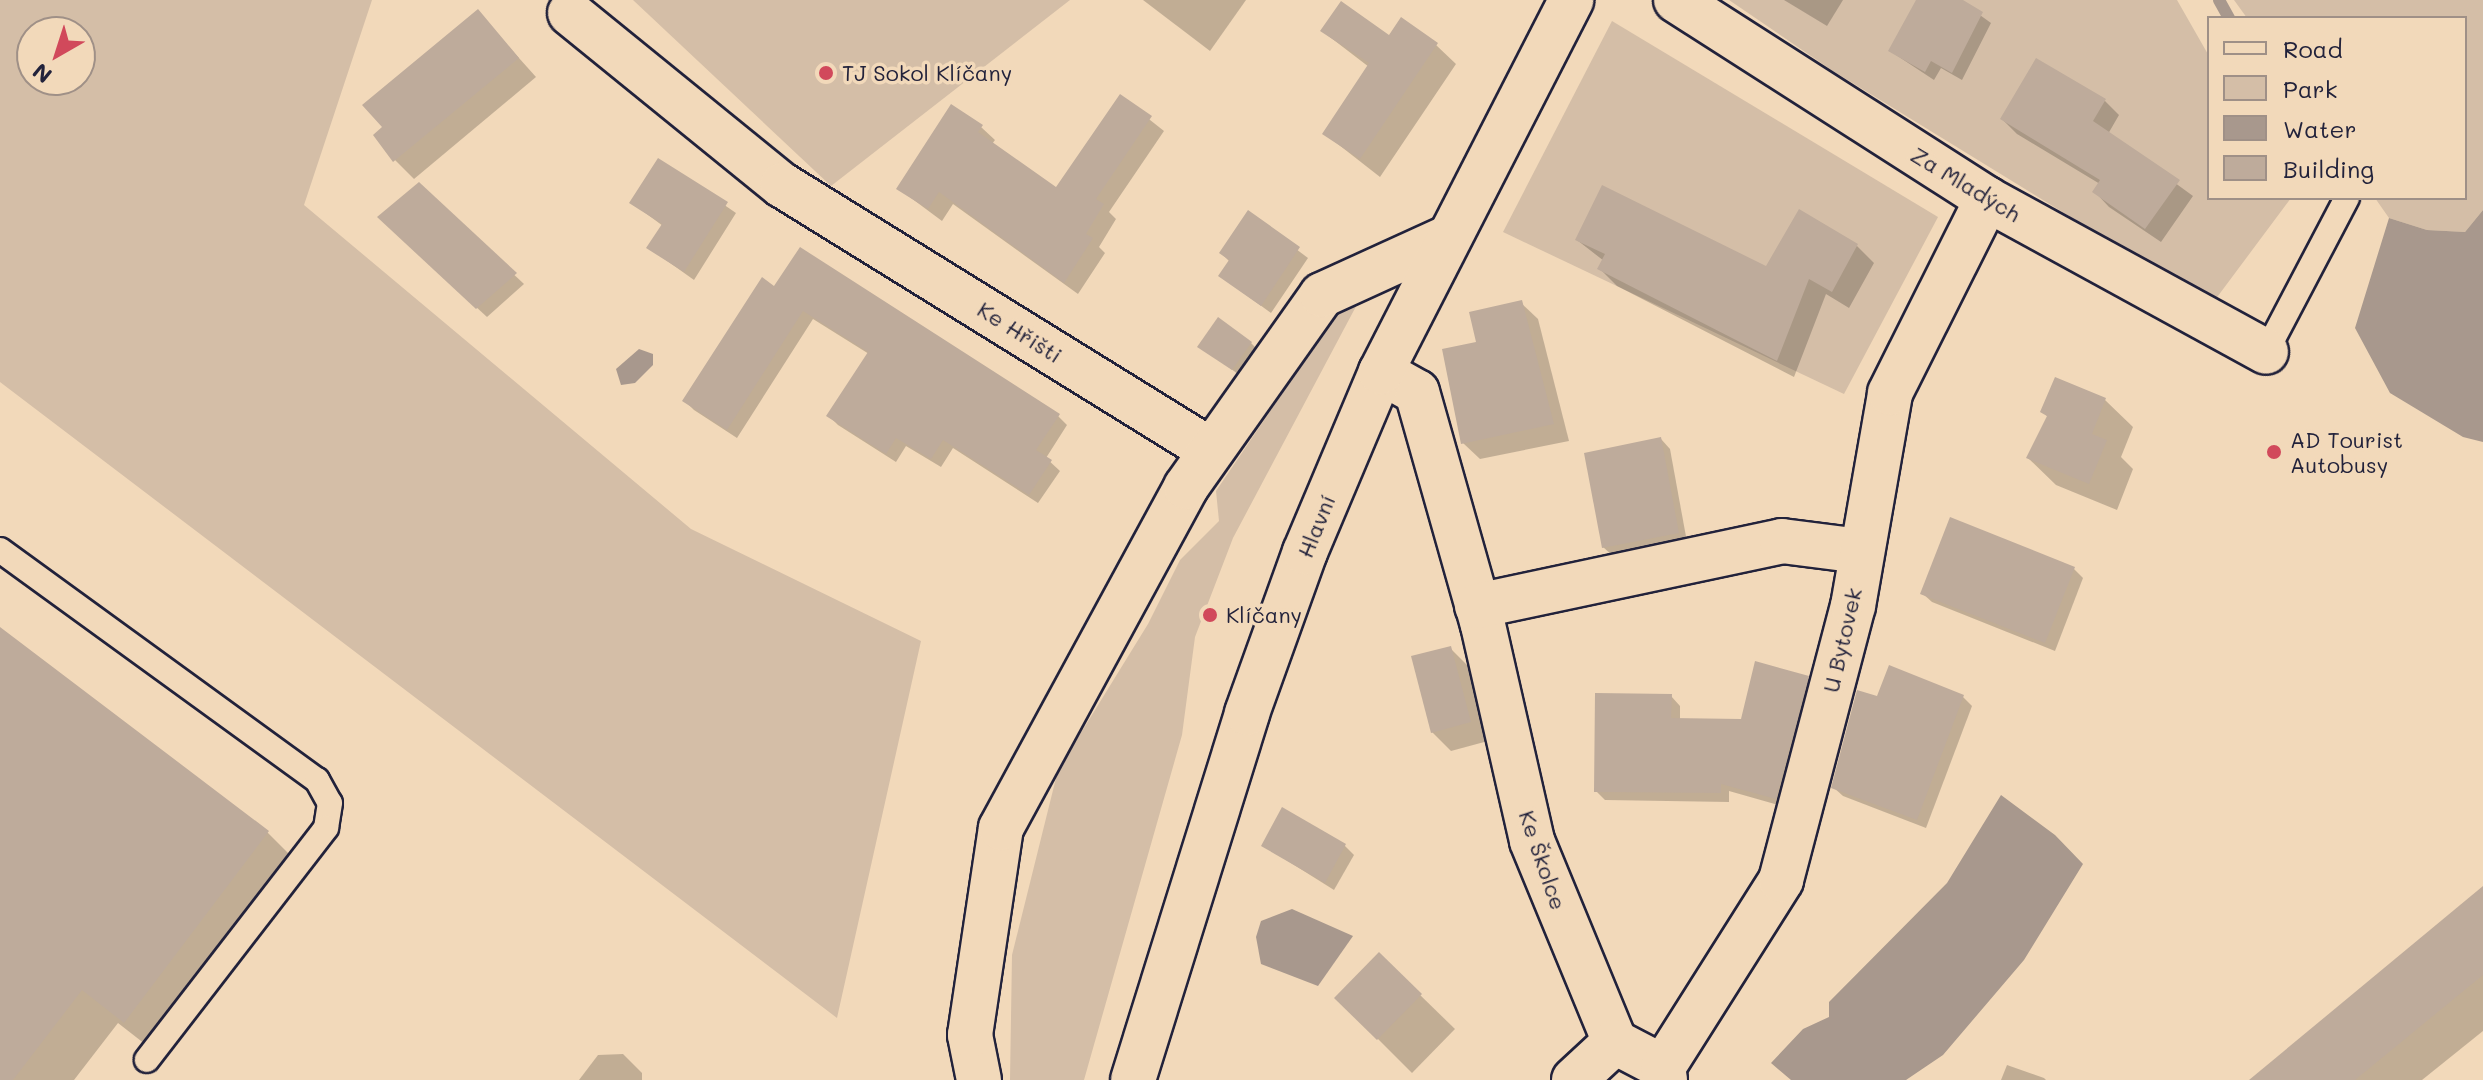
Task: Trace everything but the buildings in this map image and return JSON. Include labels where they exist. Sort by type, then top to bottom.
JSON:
[{"type":"street","name":"Hlavní","points":[[1133,1080],[1247,713],[1305,552],[1381,372],[1571,0]]},
{"type":"street","name":"Za Mladých","points":[[1676,0],[1987,199],[2266,352]]},
{"type":"street","name":"Ke Hřišti","points":[[570,13],[782,185],[1210,450]]},
{"type":"street","name":"U Bytovek","points":[[1664,1074],[1781,880],[1853,606],[1860,551],[1890,393],[1987,199]]},
{"type":"street","points":[[979,1080],[970,1035],[1001,828],[1210,450],[1322,295],[1447,238]]},
{"type":"street","name":"Ke Školce","points":[[1381,372],[1417,392],[1477,606],[1532,841],[1615,1042]]},
{"type":"street","points":[[1477,606],[1782,541],[1860,551]]},
{"type":"street","points":[[1574,1080],[1615,1042],[1664,1074]]},
{"type":"lane","points":[[2266,352],[2346,200]]},
{"type":"lane","points":[[0,550],[317,780],[330,803],[326,828],[147,1060]]},
{"type":"green space","points":[[0,0],[372,0],[304,205],[691,529],[921,641],[837,1018],[0,382]]},
{"type":"green space","points":[[633,0],[1070,0],[831,186]]},
{"type":"green space","points":[[1729,0],[2177,0],[2207,52],[2207,200],[2290,200],[2212,304],[1833,71]]},
{"type":"green space","points":[[2234,0],[2483,0],[2483,210],[2465,232],[2427,230],[2389,218],[2376,200],[2467,200],[2467,16],[2246,16]]},
{"type":"green space","points":[[1612,21],[1938,217],[1844,394],[1503,232]]},
{"type":"green space","points":[[1361,297],[1233,538],[1195,637],[1182,735],[1084,1080],[1010,1080],[1012,955],[1058,770],[1148,624],[1180,560],[1219,521],[1216,491],[1347,298]]},
{"type":"water","points":[[2483,210],[2483,442],[2463,437],[2390,393],[2355,328],[2389,218],[2427,230],[2465,232]]},
{"type":"water","points":[[639,349],[653,354],[653,365],[635,383],[621,385],[616,369]]},
{"type":"water","points":[[2001,795],[2055,835],[2083,864],[2024,960],[1943,1055],[1906,1080],[1791,1080],[1771,1063],[1803,1029],[1829,1017],[1829,1002],[1947,883]]},
{"type":"water","points":[[1292,909],[1353,936],[1318,986],[1261,964],[1256,937],[1261,921]]},
{"type":"waterway","points":[[2219,0],[2228,16]]},
{"type":"place","name":"TJ Sokol Klíčany","points":[[826,73]]},
{"type":"place","name":"AD Tourist Autobusy","points":[[2274,452]]},
{"type":"place","name":"Klíčany","points":[[1210,615]]}]
